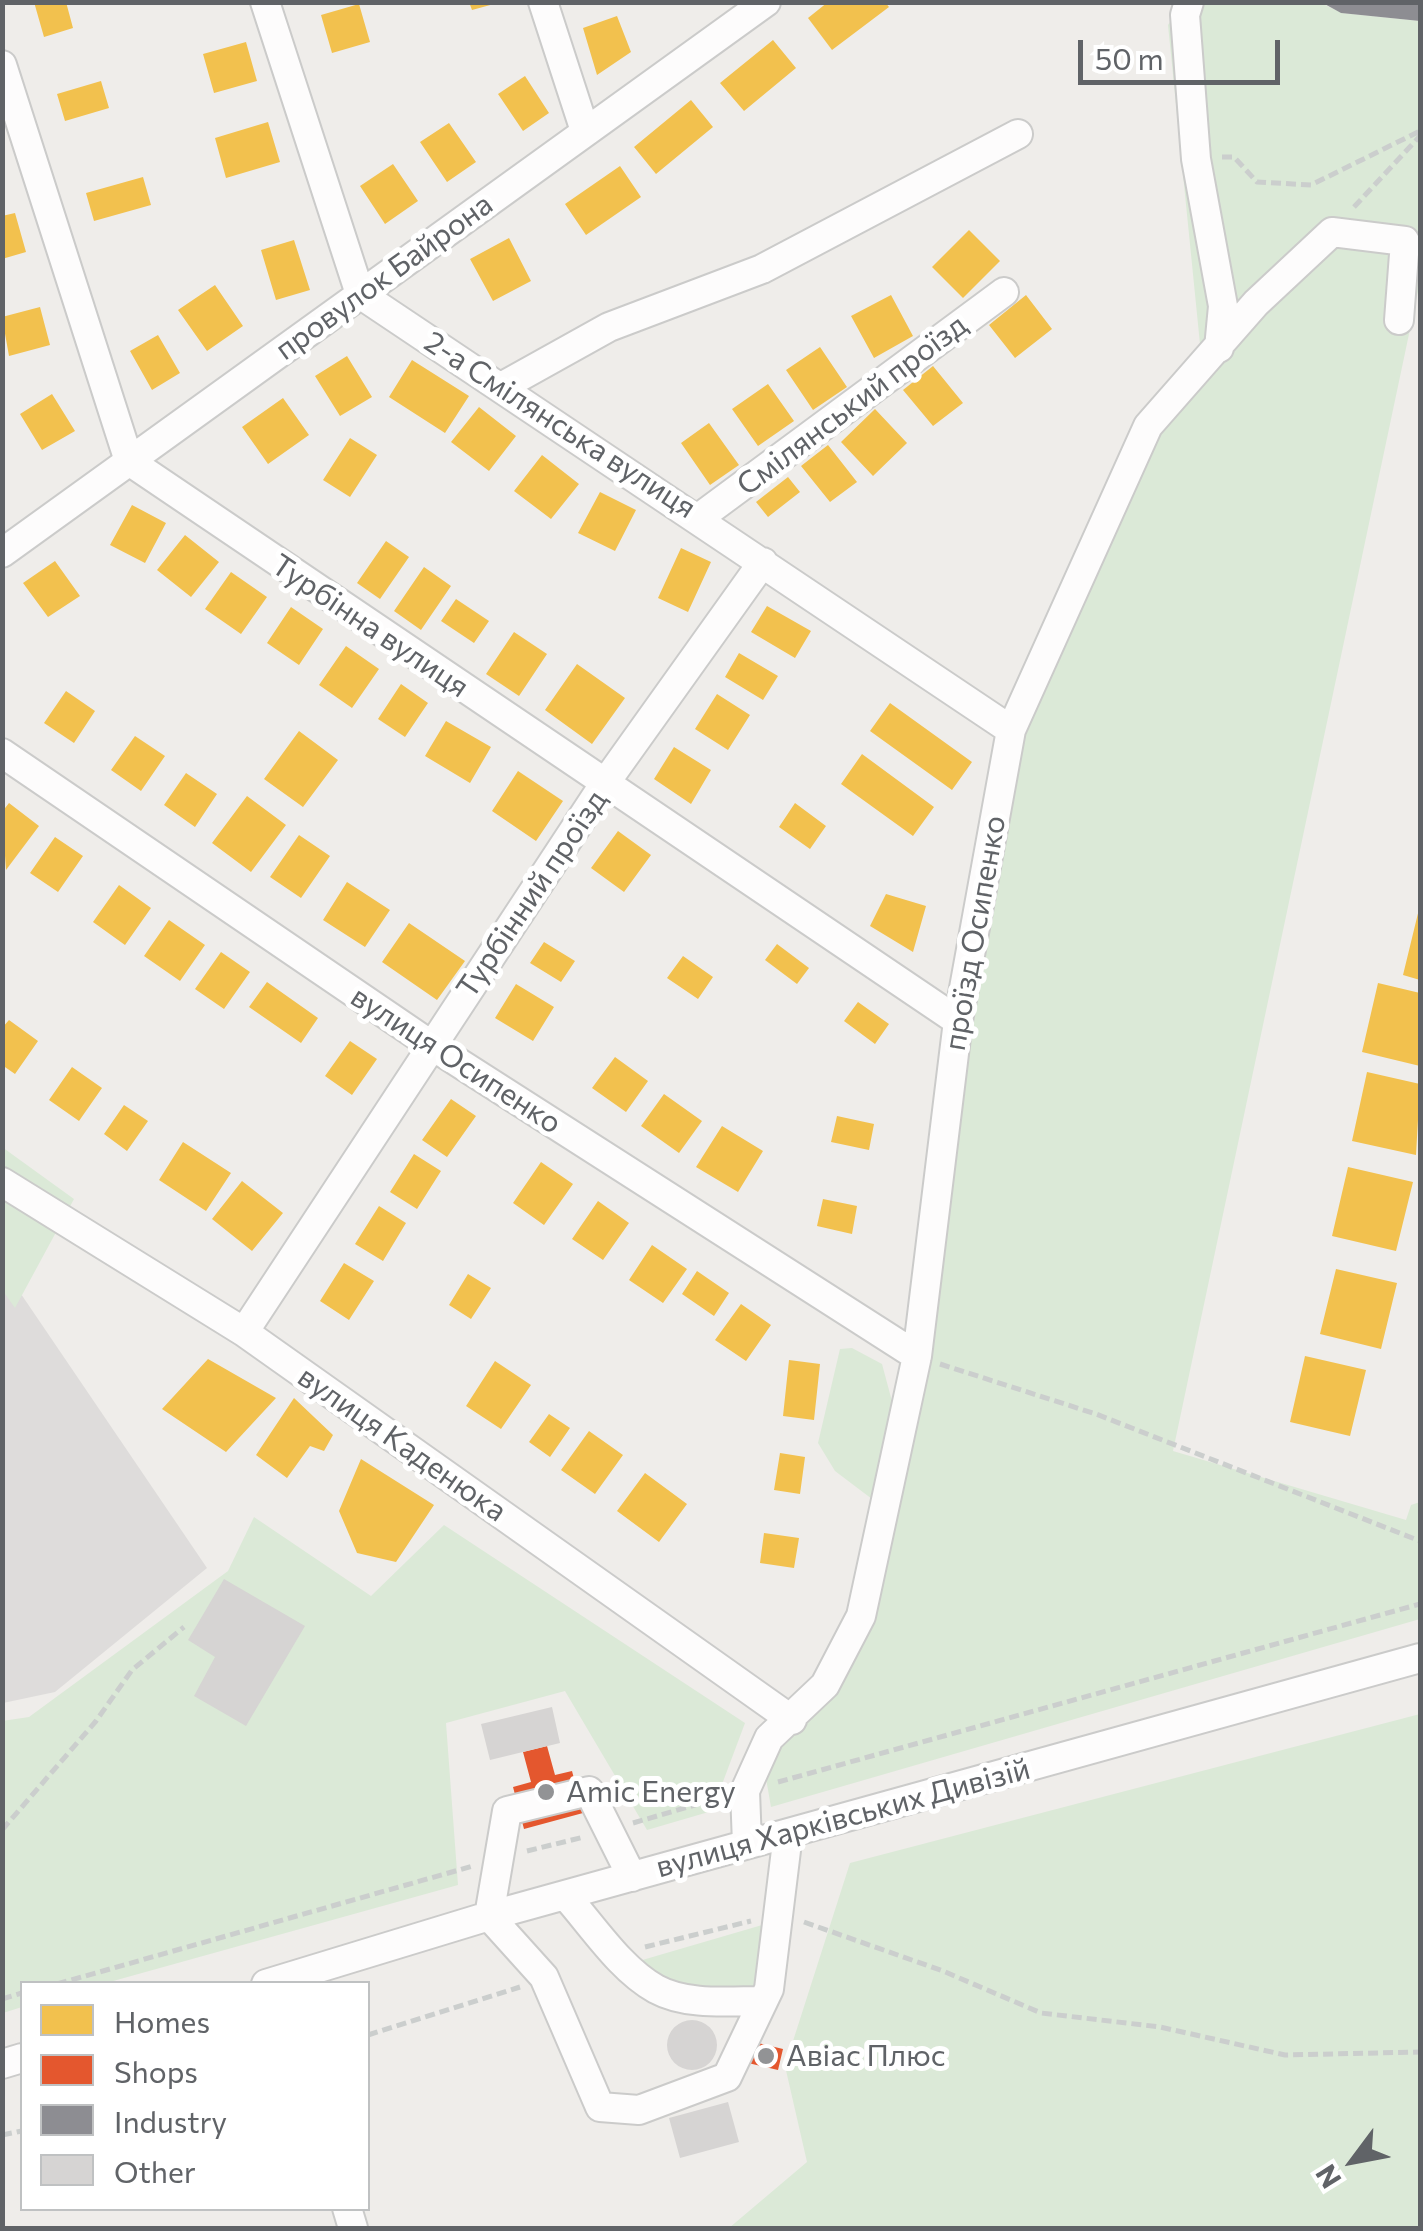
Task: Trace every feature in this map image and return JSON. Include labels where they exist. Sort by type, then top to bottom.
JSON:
[{"type":"street","points":[[265,2],[360,294]]},
{"type":"street","points":[[543,2],[584,131]]},
{"type":"street","name":"провулок Байрона","points":[[2,552],[766,2]]},
{"type":"street","points":[[1188,2],[1185,14],[1196,159],[1223,306],[1219,348]]},
{"type":"street","points":[[2,65],[128,462]]},
{"type":"street","points":[[502,386],[609,326],[762,268],[1018,134]]},
{"type":"street","points":[[1332,232],[1405,242],[1400,320]]},
{"type":"street","name":"проїзд Осипенко","points":[[748,1844],[745,1790],[769,1738],[792,1720],[825,1684],[861,1616],[916,1356],[958,1021],[1011,730],[1148,426],[1256,303],[1332,232]]},
{"type":"street","name":"Смілянський проїзд","points":[[700,518],[1004,292]]},
{"type":"street","name":"2-а Смілянська вулиця","points":[[360,294],[700,518],[1011,730]]},
{"type":"street","name":"Турбінна вулиця","points":[[128,462],[603,786],[958,1021]]},
{"type":"street","name":"Турбінний проїзд","points":[[244,1332],[603,786],[763,562]]},
{"type":"street","name":"вулиця Осипенко","points":[[2,754],[431,1046],[916,1356]]},
{"type":"street","name":"вулиця Каденюка","points":[[2,1182],[244,1332],[792,1720]]},
{"type":"street","name":"вулиця Харківських Дивізій","points":[[276,1981],[489,1916],[1420,1658]]},
{"type":"street","points":[[632,1876],[589,1791],[508,1811],[489,1916],[544,1977],[600,2107],[639,2110],[728,2077],[763,2001],[780,1914],[788,1834]]},
{"type":"street","points":[[564,1895],[618,1954],[658,1990],[706,2002],[763,2001]]},
{"type":"path","points":[[1196,159],[1234,157],[1257,182],[1311,185],[1420,134]]},
{"type":"path","points":[[1332,232],[1420,134]]},
{"type":"path","points":[[916,1356],[1096,1414],[1420,1540]]},
{"type":"path","points":[[2,1830],[96,1721],[132,1670],[184,1627]]},
{"type":"path","points":[[618,1954],[780,1914],[943,1970],[1041,2013],[1160,2027],[1286,2055],[1420,2052]]},
{"type":"path","points":[[370,2034],[544,1977]]},
{"type":"shaded area","points":[[2,1266],[207,1568],[55,1692],[3,1703]]},
{"type":"green space","points":[[1183,2],[1321,3],[1342,13],[1420,21],[1420,282],[1173,1451],[1406,1520],[1411,1505],[1420,1502],[1420,1619],[771,1807],[764,1767],[821,1704],[848,1661],[872,1499],[835,1471],[818,1443],[840,1349],[852,1348],[882,1364],[893,1405],[925,1312],[1020,745],[1200,344],[1168,25]]},
{"type":"green space","points":[[2,1147],[74,1199],[15,1308],[3,1291]]},
{"type":"green space","points":[[254,1517],[371,1596],[444,1525],[745,1723],[712,1811],[647,1830],[565,1691],[446,1723],[458,1885],[113,1981],[20,1981],[20,2008],[3,2013],[2,1721],[29,1717],[228,1571]]},
{"type":"green space","points":[[1420,1714],[1420,2228],[729,2228],[807,2162],[785,2066],[850,1863]]},
{"type":"green space","points":[[769,1923],[759,1982],[748,1991],[670,1984],[639,1961]]},
{"type":"building: Homes","points":[[34,2],[66,2],[73,28],[44,37]]},
{"type":"building: Homes","points":[[469,2],[493,2],[494,4],[472,10]]},
{"type":"building: Homes","points":[[828,2],[885,2],[889,7],[832,50],[808,18]]},
{"type":"building: Homes","points":[[359,4],[370,42],[332,53],[321,15]]},
{"type":"building: Homes","points":[[617,16],[631,52],[597,75],[583,28]]},
{"type":"building: Homes","points":[[773,40],[796,68],[744,111],[720,83]]},
{"type":"building: Homes","points":[[246,42],[257,81],[214,93],[203,54]]},
{"type":"building: Homes","points":[[525,76],[549,113],[523,131],[498,94]]},
{"type":"building: Homes","points":[[101,81],[109,108],[65,121],[57,94]]},
{"type":"building: Homes","points":[[691,100],[713,127],[656,174],[634,147]]},
{"type":"building: Homes","points":[[268,122],[280,162],[226,178],[215,138]]},
{"type":"building: Homes","points":[[449,123],[476,162],[447,182],[420,142]]},
{"type":"building: Homes","points":[[393,164],[418,201],[385,224],[360,186]]},
{"type":"building: Homes","points":[[620,166],[641,197],[586,235],[565,204]]},
{"type":"building: Homes","points":[[143,177],[151,205],[94,221],[86,193]]},
{"type":"building: Homes","points":[[15,213],[26,252],[2,259],[2,216]]},
{"type":"building: Homes","points":[[969,230],[1000,261],[963,298],[932,267]]},
{"type":"building: Homes","points":[[509,238],[531,281],[493,301],[470,259]]},
{"type":"building: Homes","points":[[294,240],[310,290],[276,300],[261,250]]},
{"type":"building: Homes","points":[[215,285],[243,326],[207,351],[178,310]]},
{"type":"building: Homes","points":[[891,295],[913,336],[874,358],[851,316]]},
{"type":"building: Homes","points":[[1026,295],[1052,329],[1015,358],[989,325]]},
{"type":"building: Homes","points":[[40,307],[50,345],[9,356],[2,317]]},
{"type":"building: Homes","points":[[158,335],[180,373],[152,390],[130,351]]},
{"type":"building: Homes","points":[[820,347],[847,387],[813,410],[786,370]]},
{"type":"building: Homes","points":[[347,356],[372,397],[340,416],[315,376]]},
{"type":"building: Homes","points":[[412,360],[469,396],[445,433],[389,397]]},
{"type":"building: Homes","points":[[933,366],[963,403],[933,426],[903,390]]},
{"type":"building: Homes","points":[[768,384],[794,421],[758,446],[732,409]]},
{"type":"building: Homes","points":[[52,394],[75,431],[42,450],[20,414]]},
{"type":"building: Homes","points":[[283,398],[309,435],[268,464],[242,427]]},
{"type":"building: Homes","points":[[479,407],[516,436],[489,471],[451,442]]},
{"type":"building: Homes","points":[[875,409],[907,443],[873,476],[841,442]]},
{"type":"building: Homes","points":[[709,423],[739,465],[710,485],[681,443]]},
{"type":"building: Homes","points":[[350,438],[377,455],[350,497],[323,480]]},
{"type":"building: Homes","points":[[828,445],[857,482],[830,502],[801,466]]},
{"type":"building: Homes","points":[[542,455],[579,484],[551,519],[514,491]]},
{"type":"building: Homes","points":[[788,477],[800,492],[768,517],[756,502]]},
{"type":"building: Homes","points":[[600,492],[636,510],[615,551],[578,533]]},
{"type":"building: Homes","points":[[132,505],[166,523],[145,563],[110,545]]},
{"type":"building: Homes","points":[[185,535],[219,562],[191,597],[157,570]]},
{"type":"building: Homes","points":[[386,541],[409,557],[380,599],[357,583]]},
{"type":"building: Homes","points":[[681,548],[711,562],[688,612],[658,598]]},
{"type":"building: Homes","points":[[55,561],[80,596],[48,617],[23,583]]},
{"type":"building: Homes","points":[[424,567],[451,586],[421,630],[394,611]]},
{"type":"building: Homes","points":[[231,572],[267,597],[241,634],[205,609]]},
{"type":"building: Homes","points":[[456,599],[489,621],[474,643],[441,621]]},
{"type":"building: Homes","points":[[767,606],[811,631],[795,658],[751,632]]},
{"type":"building: Homes","points":[[291,607],[323,629],[299,665],[267,643]]},
{"type":"building: Homes","points":[[514,632],[547,654],[519,696],[486,674]]},
{"type":"building: Homes","points":[[346,646],[379,669],[352,708],[319,685]]},
{"type":"building: Homes","points":[[739,653],[778,676],[763,700],[725,677]]},
{"type":"building: Homes","points":[[577,664],[625,698],[592,744],[545,710]]},
{"type":"building: Homes","points":[[401,684],[428,703],[405,737],[378,719]]},
{"type":"building: Homes","points":[[66,691],[95,711],[74,743],[44,723]]},
{"type":"building: Homes","points":[[717,694],[750,715],[728,750],[695,729]]},
{"type":"building: Homes","points":[[890,703],[972,762],[952,790],[870,731]]},
{"type":"building: Homes","points":[[446,721],[491,747],[470,783],[425,756]]},
{"type":"building: Homes","points":[[299,731],[338,760],[303,807],[264,779]]},
{"type":"building: Homes","points":[[135,736],[165,756],[141,791],[111,770]]},
{"type":"building: Homes","points":[[674,747],[711,770],[691,804],[654,779]]},
{"type":"building: Homes","points":[[862,754],[934,807],[913,836],[841,784]]},
{"type":"building: Homes","points":[[518,771],[563,801],[536,841],[492,811]]},
{"type":"building: Homes","points":[[186,773],[217,794],[195,827],[164,805]]},
{"type":"building: Homes","points":[[247,796],[286,825],[251,872],[212,843]]},
{"type":"building: Homes","points":[[9,803],[39,826],[6,870],[2,812]]},
{"type":"building: Homes","points":[[795,803],[826,826],[810,849],[779,827]]},
{"type":"building: Homes","points":[[618,831],[651,855],[624,892],[591,868]]},
{"type":"building: Homes","points":[[299,835],[330,856],[301,898],[270,877]]},
{"type":"building: Homes","points":[[55,837],[83,856],[58,892],[30,873]]},
{"type":"building: Homes","points":[[347,882],[390,910],[365,947],[323,920]]},
{"type":"building: Homes","points":[[119,885],[151,908],[125,945],[93,922]]},
{"type":"building: Homes","points":[[886,894],[926,906],[913,952],[870,926]]},
{"type":"building: Homes","points":[[1420,905],[1420,980],[1403,975]]},
{"type":"building: Homes","points":[[169,920],[205,945],[180,981],[144,956]]},
{"type":"building: Homes","points":[[409,923],[465,961],[437,1000],[382,962]]},
{"type":"building: Homes","points":[[544,942],[575,961],[561,982],[530,963]]},
{"type":"building: Homes","points":[[777,944],[809,968],[797,984],[765,960]]},
{"type":"building: Homes","points":[[221,952],[250,972],[224,1009],[195,989]]},
{"type":"building: Homes","points":[[683,956],[713,977],[698,999],[667,978]]},
{"type":"building: Homes","points":[[267,982],[318,1018],[301,1043],[249,1007]]},
{"type":"building: Homes","points":[[1378,983],[1420,993],[1420,1066],[1362,1052]]},
{"type":"building: Homes","points":[[516,984],[554,1007],[533,1041],[495,1018]]},
{"type":"building: Homes","points":[[858,1002],[889,1024],[875,1044],[844,1021]]},
{"type":"building: Homes","points":[[9,1020],[38,1041],[15,1074],[2,1065],[2,1028]]},
{"type":"building: Homes","points":[[350,1041],[377,1059],[352,1095],[325,1076]]},
{"type":"building: Homes","points":[[615,1057],[648,1081],[626,1112],[592,1088]]},
{"type":"building: Homes","points":[[72,1067],[102,1088],[79,1121],[49,1100]]},
{"type":"building: Homes","points":[[1367,1072],[1420,1084],[1416,1155],[1352,1141]]},
{"type":"building: Homes","points":[[664,1094],[702,1121],[679,1153],[641,1126]]},
{"type":"building: Homes","points":[[451,1099],[476,1116],[447,1157],[422,1140]]},
{"type":"building: Homes","points":[[124,1105],[148,1121],[127,1151],[104,1134]]},
{"type":"building: Homes","points":[[837,1116],[874,1124],[869,1150],[831,1142]]},
{"type":"building: Homes","points":[[722,1126],[763,1151],[738,1192],[696,1167]]},
{"type":"building: Homes","points":[[183,1142],[231,1173],[206,1211],[159,1180]]},
{"type":"building: Homes","points":[[414,1154],[441,1171],[417,1209],[390,1192]]},
{"type":"building: Homes","points":[[541,1162],[573,1184],[544,1225],[513,1203]]},
{"type":"building: Homes","points":[[1348,1167],[1413,1182],[1396,1251],[1332,1236]]},
{"type":"building: Homes","points":[[242,1181],[283,1213],[252,1251],[212,1219]]},
{"type":"building: Homes","points":[[823,1199],[857,1206],[852,1234],[817,1226]]},
{"type":"building: Homes","points":[[598,1201],[629,1223],[603,1260],[572,1239]]},
{"type":"building: Homes","points":[[379,1206],[406,1223],[383,1261],[355,1244]]},
{"type":"building: Homes","points":[[652,1245],[687,1269],[663,1303],[629,1280]]},
{"type":"building: Homes","points":[[344,1263],[374,1281],[349,1320],[320,1301]]},
{"type":"building: Homes","points":[[1336,1269],[1397,1283],[1381,1349],[1320,1334]]},
{"type":"building: Homes","points":[[697,1271],[729,1293],[714,1316],[682,1294]]},
{"type":"building: Homes","points":[[468,1274],[491,1288],[471,1319],[449,1305]]},
{"type":"building: Homes","points":[[741,1304],[771,1325],[746,1361],[715,1340]]},
{"type":"building: Homes","points":[[1305,1356],[1366,1370],[1350,1436],[1290,1422]]},
{"type":"building: Homes","points":[[208,1359],[276,1398],[226,1452],[162,1409]]},
{"type":"building: Homes","points":[[789,1360],[820,1364],[814,1420],[783,1416]]},
{"type":"building: Homes","points":[[495,1361],[531,1385],[501,1429],[466,1406]]},
{"type":"building: Homes","points":[[294,1398],[333,1435],[324,1451],[310,1446],[287,1478],[256,1455]]},
{"type":"building: Homes","points":[[549,1414],[570,1428],[550,1457],[529,1442]]},
{"type":"building: Homes","points":[[589,1431],[623,1455],[595,1494],[561,1470]]},
{"type":"building: Homes","points":[[780,1453],[805,1457],[800,1494],[774,1490]]},
{"type":"building: Homes","points":[[361,1459],[434,1505],[396,1562],[357,1553],[339,1511]]},
{"type":"building: Homes","points":[[645,1473],[687,1504],[659,1542],[617,1511]]},
{"type":"building: Homes","points":[[764,1533],[799,1538],[794,1568],[760,1563]]},
{"type":"building: Shops","points":[[547,1746],[555,1775],[572,1771],[583,1813],[524,1829],[513,1787],[531,1782],[523,1752]]},
{"type":"building: Shops","name":"Авіас Плюс","points":[[754,2042],[783,2049],[778,2070],[748,2063]]},
{"type":"building: Industry","points":[[1321,2],[1420,2],[1420,21],[1341,13]]},
{"type":"building: Other","points":[[224,1579],[305,1626],[246,1726],[194,1696],[215,1657],[188,1640]]},
{"type":"building: Other","points":[[552,1707],[560,1743],[490,1760],[481,1724]]},
{"type":"building: Other","points":[[692,2020],[710,2027],[717,2045],[710,2063],[692,2070],[674,2063],[667,2045],[674,2027]]},
{"type":"building: Other","points":[[728,2102],[739,2142],[680,2158],[669,2118]]},
{"type":"place","name":"Amic Energy","points":[[546,1792]]},
{"type":"place","name":"Авіас Плюс","points":[[766,2056]]}]
